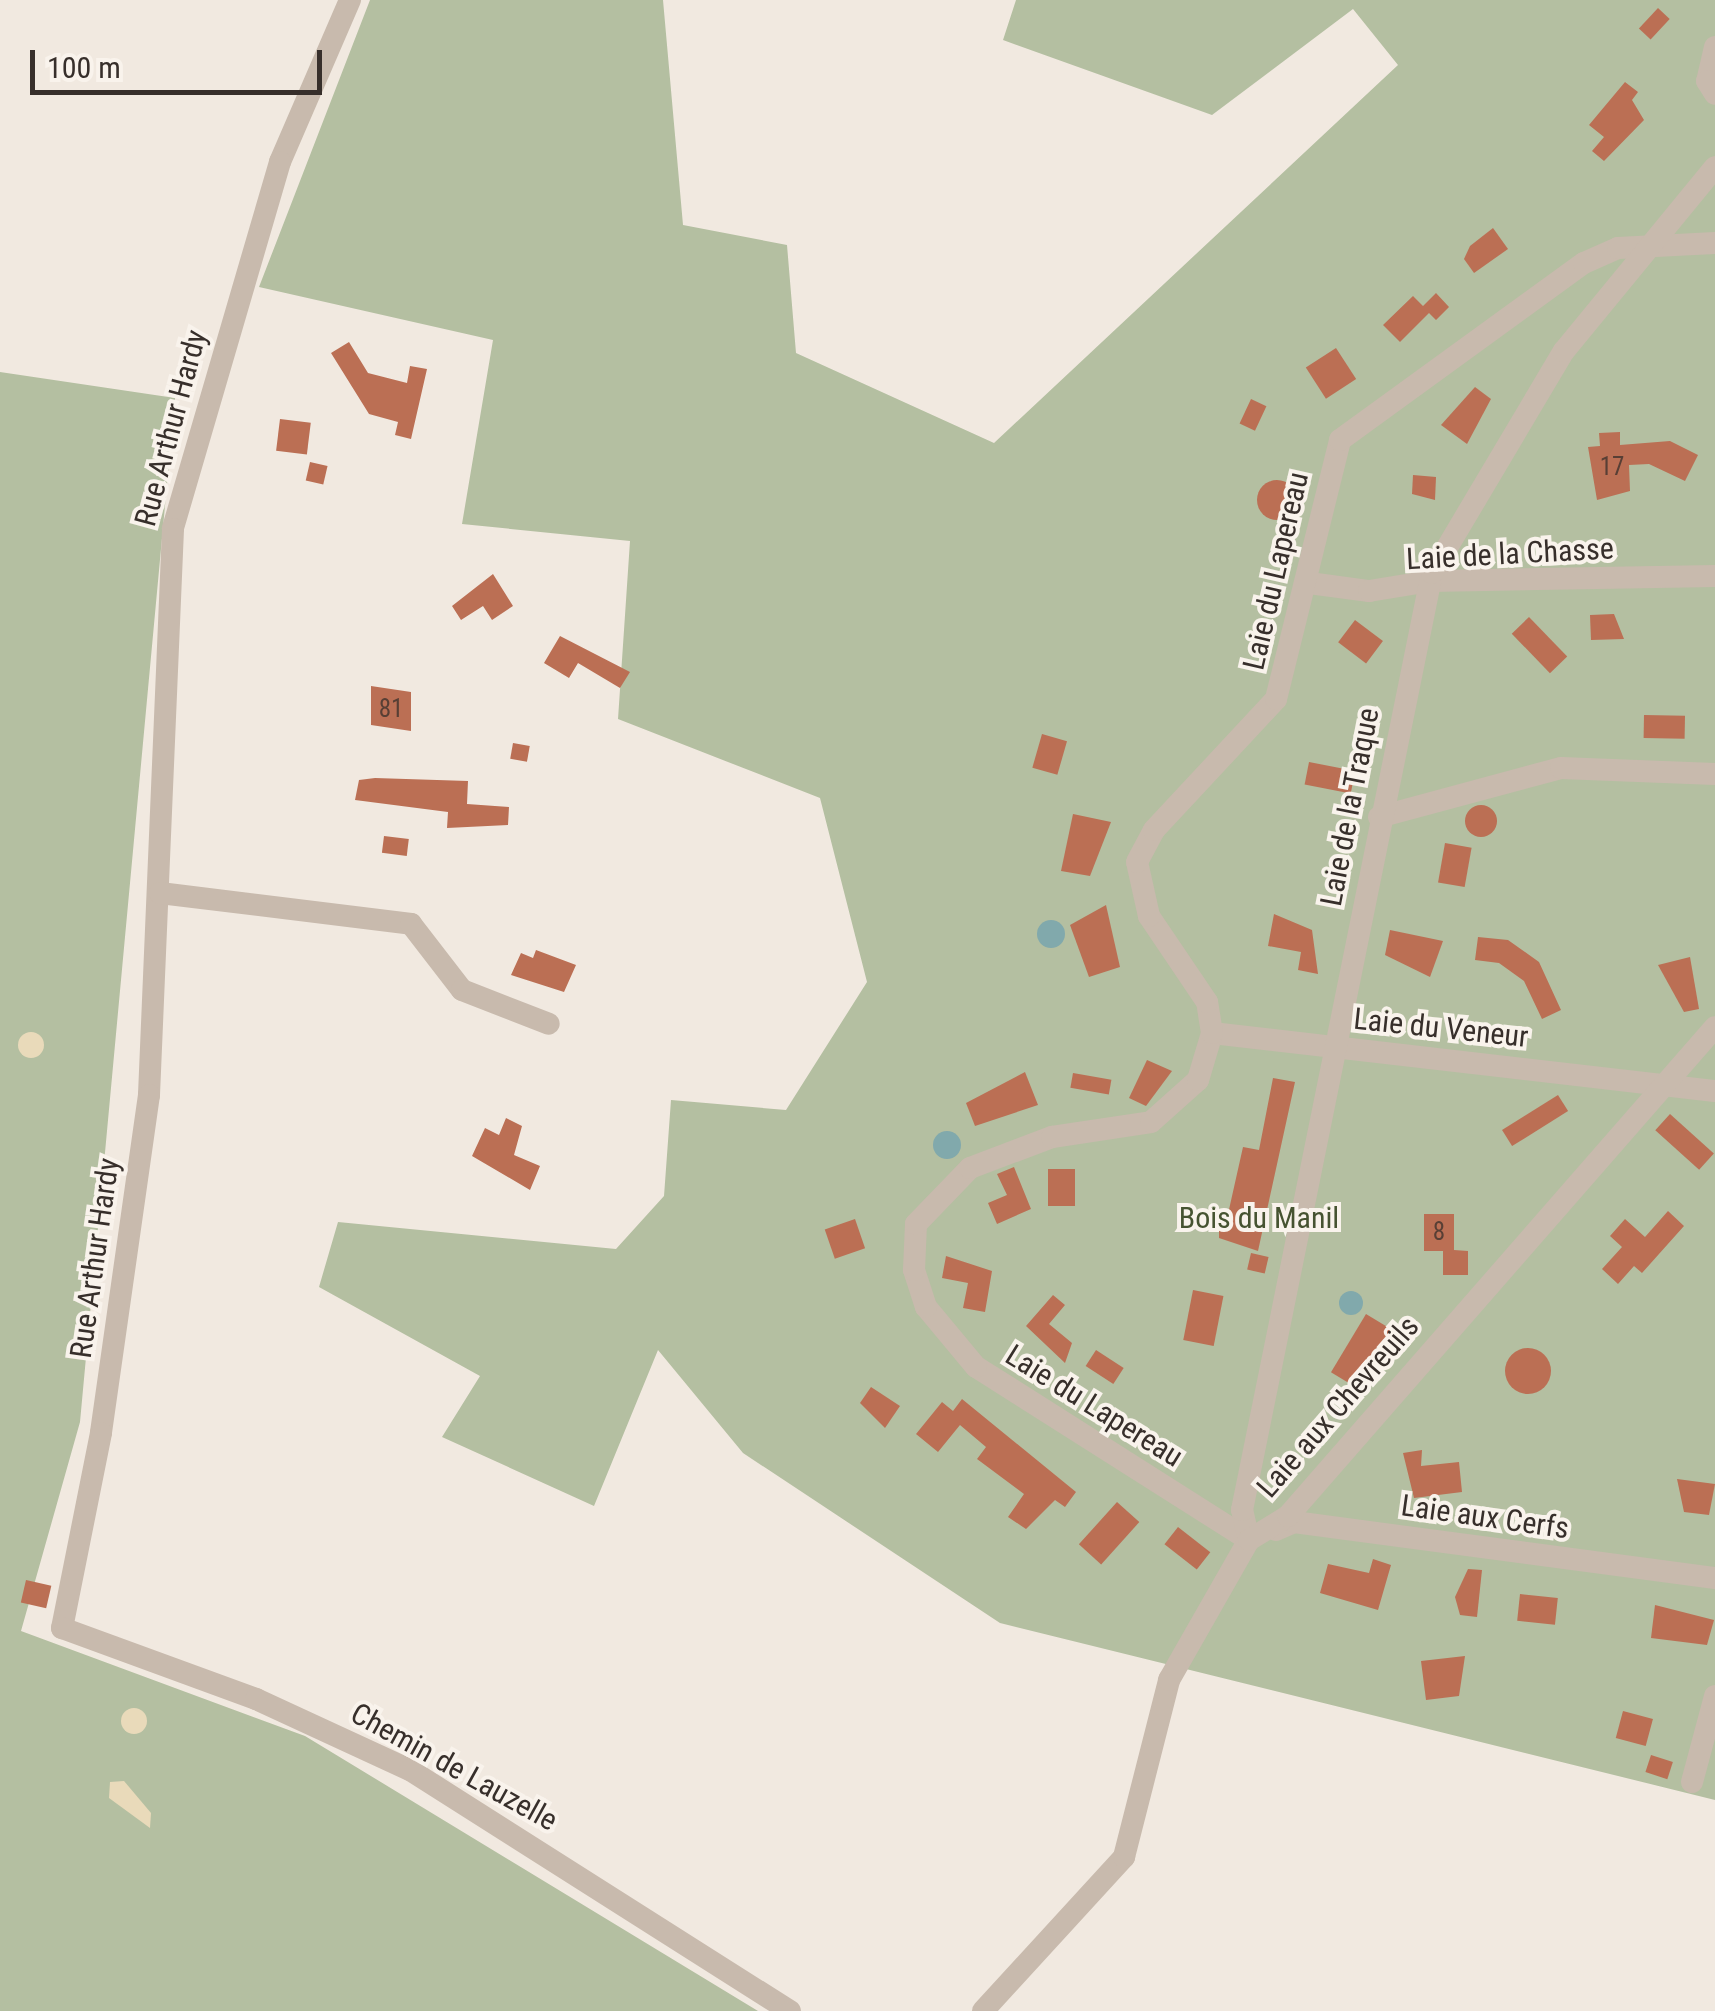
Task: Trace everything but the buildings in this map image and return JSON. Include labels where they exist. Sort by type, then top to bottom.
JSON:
[{"type":"street","name":"Rue Arthur Hardy","points":[[62,1628],[102,1434],[149,1094],[173,529],[280,162],[350,0]]},
{"type":"street","points":[[1715,47],[1707,81],[1715,94]]},
{"type":"street","name":"Laie de la Traque","points":[[1250,1540],[1242,1510],[1379,817],[1430,582],[1527,406],[1639,251],[1715,167]]},
{"type":"street","name":"Laie du Lapereau","points":[[1250,1540],[976,1367],[926,1307],[911,1246],[926,1205],[970,1168],[1052,1137],[1167,1115],[1198,1080],[1212,1032],[1195,976],[1143,904],[1137,862],[1154,830],[1276,699],[1309,584],[1340,440],[1584,262],[1618,248],[1639,251],[1715,243]]},
{"type":"street","name":"Laie de la Chasse","points":[[1309,584],[1369,591],[1430,582],[1715,576]]},
{"type":"street","points":[[1379,817],[1540,770],[1715,774]]},
{"type":"street","points":[[160,893],[411,924],[462,990],[548,1024]]},
{"type":"street","name":"Laie aux Chevreuils","points":[[983,2011],[1124,1857],[1169,1680],[1250,1540],[1288,1516],[1715,1027]]},
{"type":"street","name":"Laie du Veneur","points":[[1212,1032],[1715,1091]]},
{"type":"street","name":"Laie aux Cerfs","points":[[1250,1540],[1294,1522],[1715,1578]]},
{"type":"street","name":"Chemin de Lauzelle","points":[[62,1628],[256,1699],[410,1770],[790,2011]]},
{"type":"street","points":[[1692,1782],[1715,1696]]},
{"type":"green space","name":"Bois du Manil","points":[[370,0],[663,0],[683,225],[787,245],[796,353],[994,443],[1398,65],[1353,9],[1212,115],[1003,40],[1016,0],[1715,0],[1715,1800],[1000,1623],[743,1453],[658,1350],[594,1506],[442,1437],[480,1376],[319,1287],[338,1222],[616,1249],[664,1196],[671,1100],[786,1110],[867,982],[820,798],[618,719],[630,541],[462,524],[493,340],[259,287]]},
{"type":"green space","points":[[0,372],[175,398],[80,1422],[21,1631],[305,1736],[758,2011],[0,2011]]},
{"type":"sand","points":[[31,1032],[40,1036],[44,1045],[40,1054],[31,1058],[22,1054],[18,1045],[22,1036]]},
{"type":"sand","points":[[134,1708],[143,1712],[147,1721],[143,1730],[134,1734],[125,1730],[121,1721],[125,1712]]},
{"type":"sand","points":[[124,1781],[151,1813],[150,1828],[109,1798],[110,1782]]},
{"type":"water","points":[[1051,920],[1061,924],[1065,934],[1061,944],[1051,948],[1041,944],[1037,934],[1041,924]]},
{"type":"water","points":[[947,1131],[957,1135],[961,1145],[957,1155],[947,1159],[937,1155],[933,1145],[937,1135]]},
{"type":"water","points":[[1351,1291],[1363,1303],[1351,1315],[1339,1303]]}]
